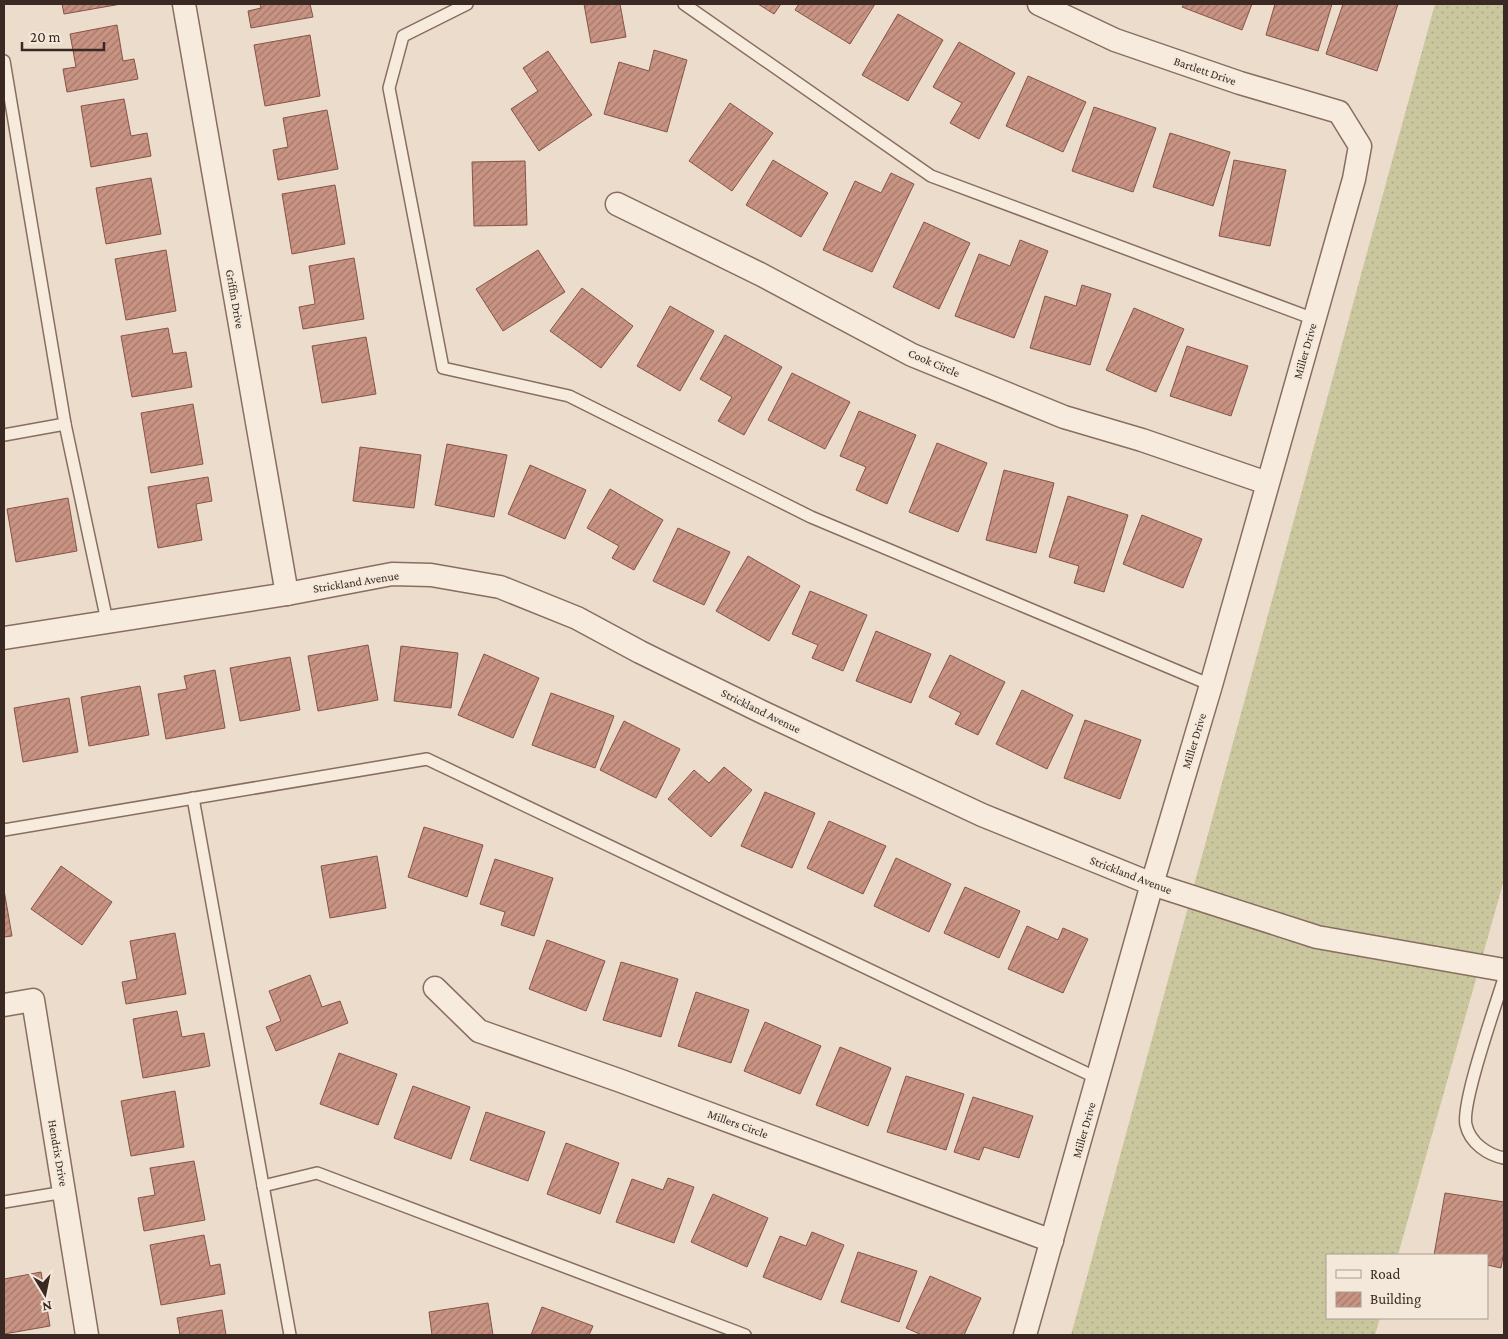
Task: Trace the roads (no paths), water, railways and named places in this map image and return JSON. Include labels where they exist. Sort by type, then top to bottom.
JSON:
[{"type":"street","name":"Griffin Drive","points":[[184,4],[287,594]]},
{"type":"street","name":"Bartlett Drive","points":[[1039,4],[1115,40],[1240,83],[1339,112],[1360,146]]},
{"type":"street","name":"Miller Drive","points":[[1025,1335],[1354,179],[1360,146]]},
{"type":"street","name":"Cook Circle","points":[[617,204],[760,274],[912,355],[1064,417],[1142,440],[1267,483]]},
{"type":"street","name":"Strickland Avenue","points":[[4,638],[287,594],[392,574],[431,575],[500,587],[578,618],[640,652],[760,711],[982,815],[1152,884],[1317,937],[1504,970]]},
{"type":"street","name":"Millers Circle","points":[[435,988],[479,1031],[630,1084],[1052,1241]]},
{"type":"street","name":"Hendrix Drive","points":[[4,1005],[33,1000],[87,1335]]},
{"type":"lane","points":[[467,4],[403,36],[389,88],[443,368],[569,396],[811,517],[1211,685]]},
{"type":"lane","points":[[684,4],[931,176],[1314,320]]},
{"type":"lane","points":[[4,61],[65,424],[107,621]]},
{"type":"lane","points":[[4,435],[65,424]]},
{"type":"lane","points":[[4,830],[427,759],[1098,1079]]},
{"type":"lane","points":[[193,798],[290,1335]]},
{"type":"lane","points":[[1504,978],[1466,1103],[1466,1125],[1476,1143],[1492,1156],[1504,1158]]},
{"type":"lane","points":[[263,1186],[317,1173],[745,1335]]},
{"type":"lane","points":[[4,1202],[65,1192]]}]
